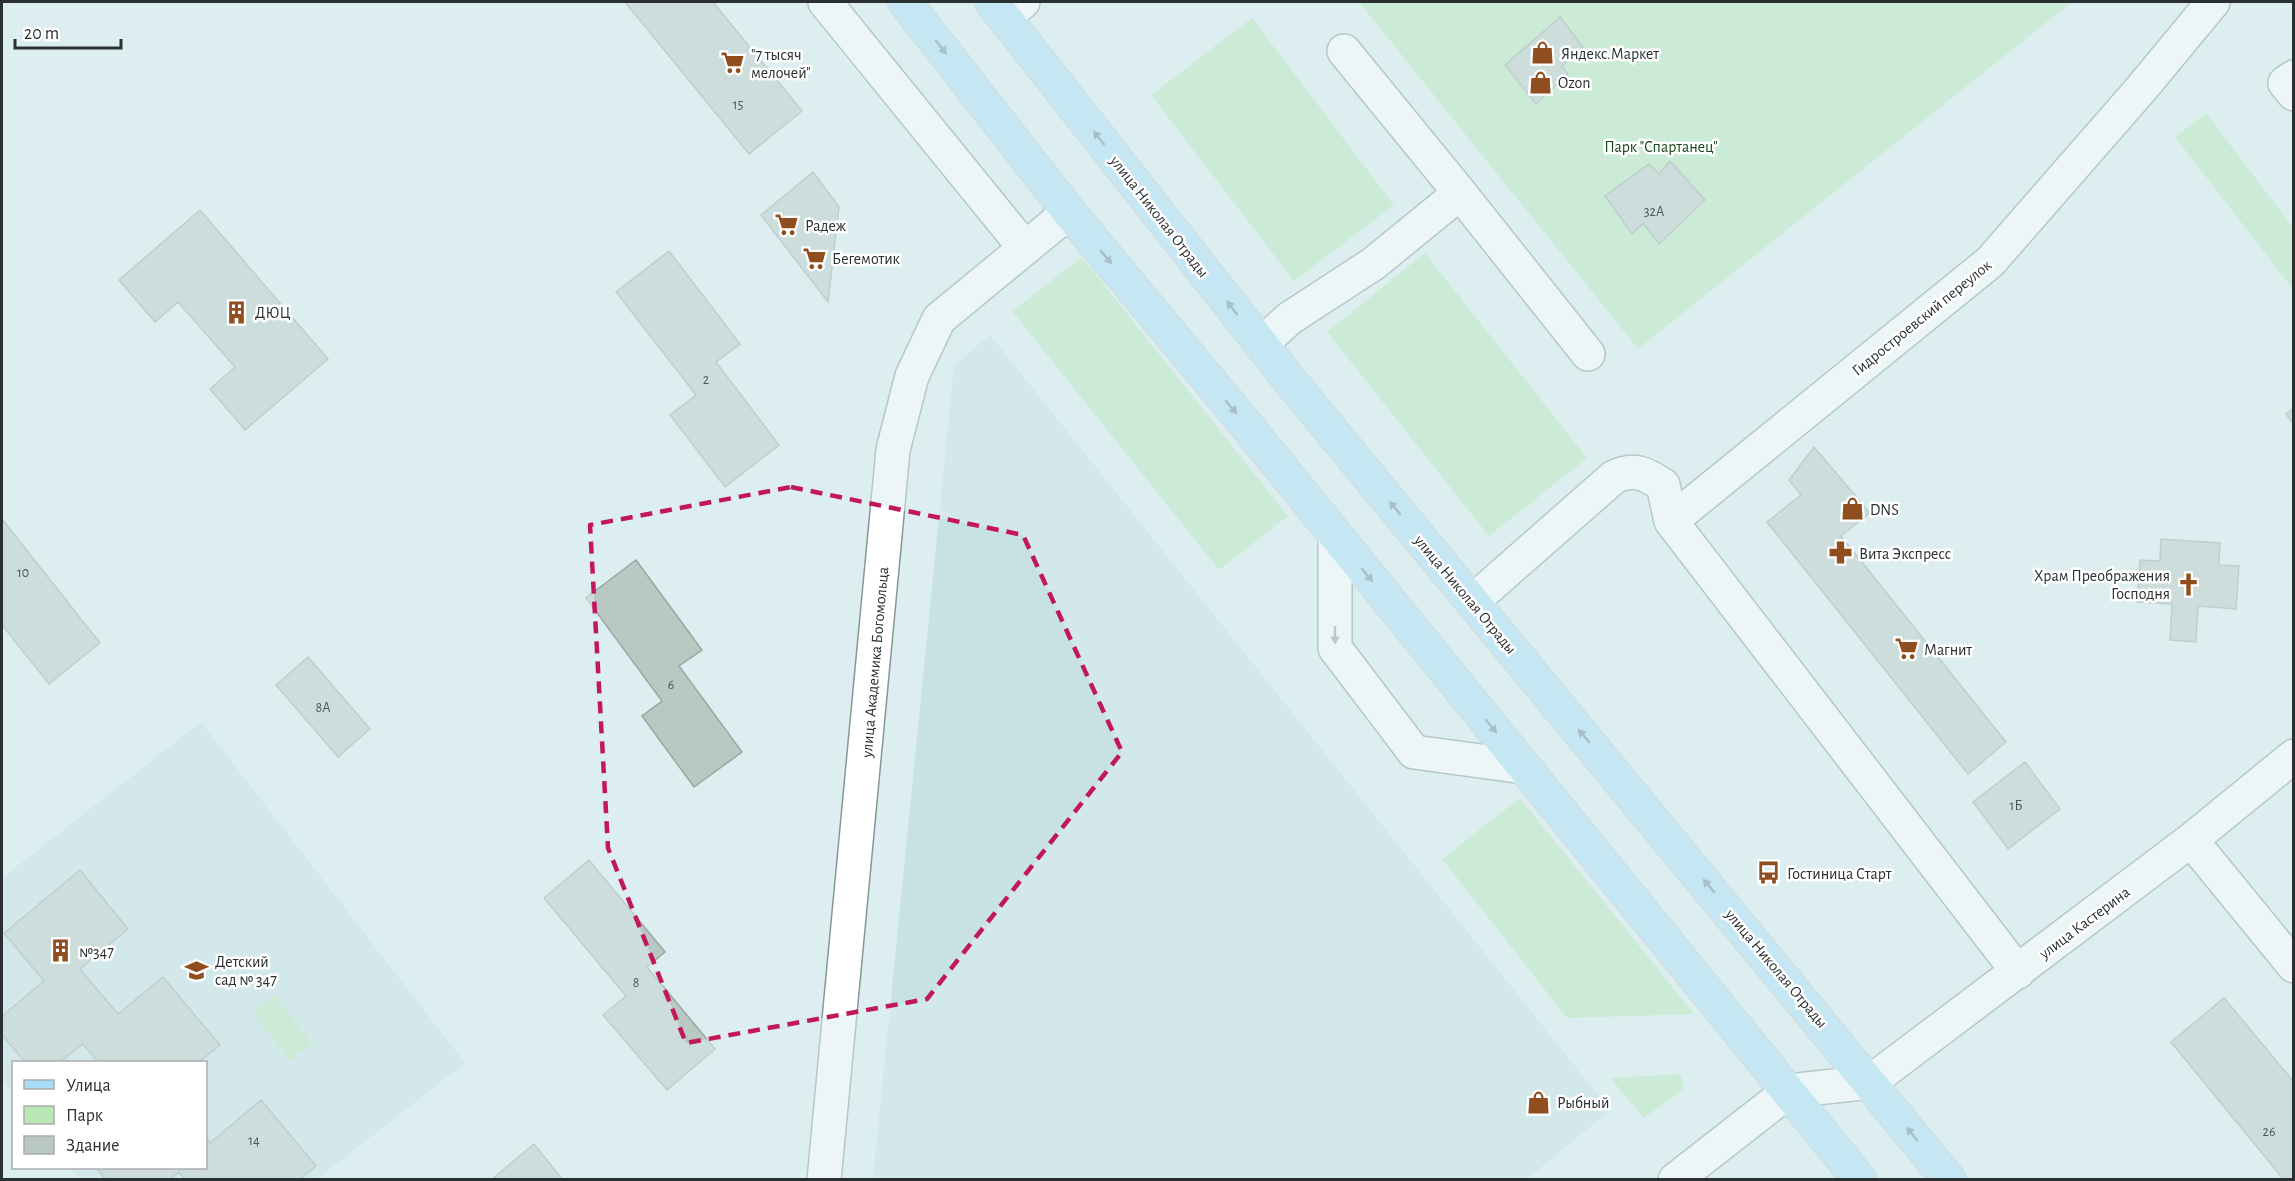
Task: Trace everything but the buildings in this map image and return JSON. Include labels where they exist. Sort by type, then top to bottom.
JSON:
[{"type":"main road","points":[[905,2],[1069,212],[1860,1179]]},
{"type":"main road","name":"улица Николая Отрады","points":[[1006,7],[1261,345],[1949,1179]]},
{"type":"street","points":[[825,2],[1024,247]]},
{"type":"street","name":"Гидростроевский переулок","points":[[1671,522],[1990,262],[2141,89],[2213,2]]},
{"type":"street","points":[[1344,51],[1588,354]]},
{"type":"street","points":[[2294,77],[2285,83],[2294,94]]},
{"type":"street","points":[[1261,345],[1290,318],[1373,264],[1460,193]]},
{"type":"street","name":"улица Академика Богомольца","points":[[824,1179],[893,450],[912,376],[939,319],[1069,212]]},
{"type":"street","points":[[1473,601],[1566,516],[1622,473],[1642,472],[1663,485],[1671,522],[2018,972]]},
{"type":"street","points":[[1335,535],[1335,648],[1414,752],[1524,766]]},
{"type":"street","name":"улица Кастерина","points":[[1870,1082],[2191,840],[2294,756]]},
{"type":"street","points":[[2191,840],[2294,966]]},
{"type":"street","points":[[1675,1179],[1789,1091],[1870,1082]]},
{"type":"highlighted area","points":[[791,487],[1023,535],[1122,752],[927,999],[686,1043],[608,848],[590,525]]},
{"type":"shaded area","points":[[990,335],[1610,1110],[1527,1179],[873,1179],[954,366]]},
{"type":"shaded area","name":"Детский сад № 347","points":[[201,722],[465,1063],[316,1180],[79,1179],[71,1169],[207,1169],[207,1061],[12,1061],[12,1094],[2,1080],[2,878]]},
{"type":"green space","name":"Парк \"Спартанец\"","points":[[1359,2],[2072,2],[1638,349]]},
{"type":"green space","points":[[1252,18],[1394,205],[1294,281],[1151,95]]},
{"type":"green space","points":[[2206,113],[2293,227],[2292,288],[2175,137]]},
{"type":"green space","points":[[1425,253],[1587,458],[1489,536],[1327,332]]},
{"type":"green space","points":[[1082,257],[1288,516],[1219,570],[1012,311]]},
{"type":"green space","points":[[1520,798],[1694,1014],[1567,1018],[1442,859]]},
{"type":"green space","points":[[274,995],[312,1043],[290,1061],[252,1013]]},
{"type":"green space","points":[[1681,1074],[1684,1089],[1644,1118],[1610,1078]]},
{"type":"place","name":"Яндекс.Маркет","points":[[1543,53]]},
{"type":"place","name":"\"7 тысяч мелочей\"","points":[[733,63]]},
{"type":"place","name":"Ozon","points":[[1540,82]]},
{"type":"place","name":"Радеж","points":[[787,225]]},
{"type":"place","name":"Бегемотик","points":[[814,258]]},
{"type":"place","name":"ДЮЦ","points":[[237,312]]},
{"type":"place","name":"DNS","points":[[1852,509]]},
{"type":"place","name":"Вита Экспресс","points":[[1841,553]]},
{"type":"place","name":"Храм Преображения Господня","points":[[2188,584]]},
{"type":"place","name":"Магнит","points":[[1906,649]]},
{"type":"place","name":"Гостиница Старт","points":[[1769,873]]},
{"type":"place","name":"№347","points":[[61,951]]},
{"type":"place","name":"Детский сад № 347","points":[[197,970]]},
{"type":"place","name":"Рыбный","points":[[1539,1102]]}]
